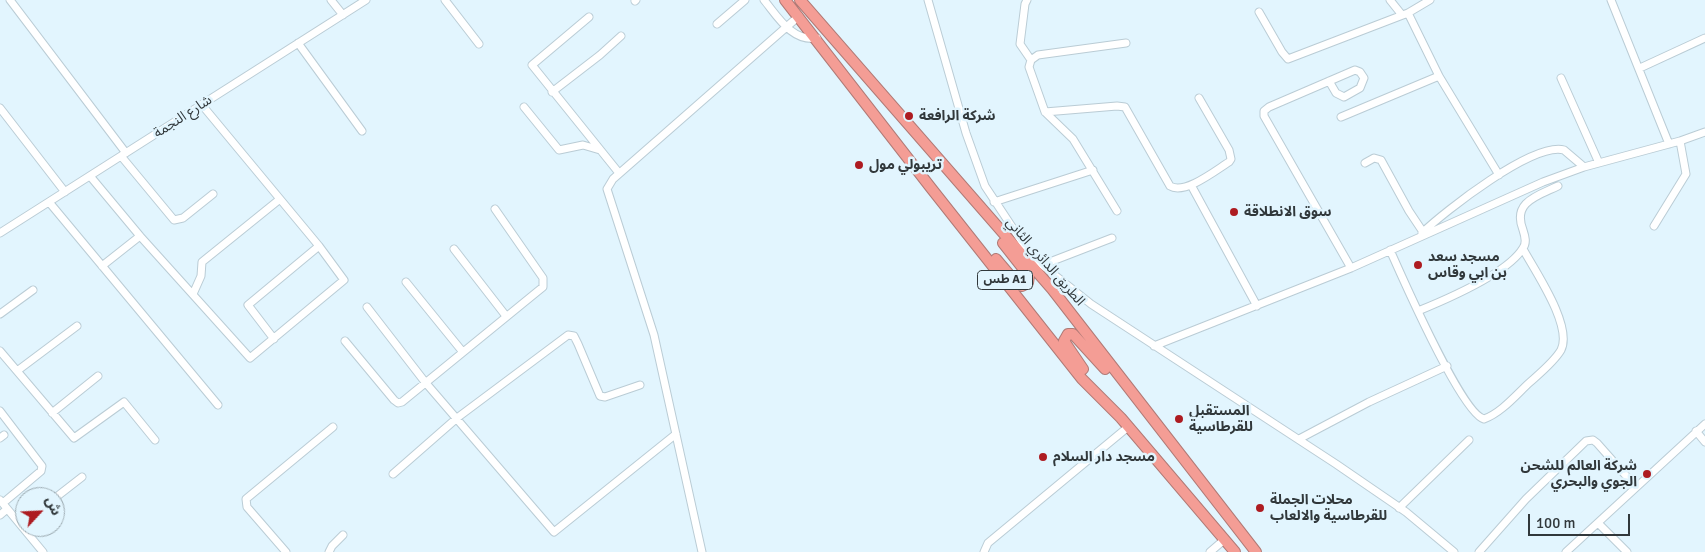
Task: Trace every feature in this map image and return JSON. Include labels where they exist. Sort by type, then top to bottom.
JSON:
[{"type":"highway","name":"طس A1","points":[[785,0],[817,38],[931,188],[1082,378],[1122,418],[1235,552]]},
{"type":"highway","name":"الطريق الدائري الثاني","points":[[800,0],[1052,289],[1256,552]]},
{"type":"highway","points":[[931,188],[955,211],[1018,285],[1027,285],[1030,278],[1028,274],[965,197],[953,176]]},
{"type":"highway","points":[[1122,418],[1079,364],[1064,341],[1066,335],[1074,334],[1100,363],[1251,552]]},
{"type":"street","points":[[10,0],[174,220],[183,218],[213,194]]},
{"type":"street","points":[[331,0],[343,15]]},
{"type":"street","name":"شارع النجمة","points":[[0,233],[366,0]]},
{"type":"street","points":[[445,0],[479,44]]},
{"type":"street","points":[[717,24],[746,0]]},
{"type":"street","points":[[764,0],[787,27],[803,39],[817,38]]},
{"type":"street","points":[[928,0],[972,151],[985,186],[1024,245],[1042,265],[1091,304],[1299,439],[1399,508],[1454,552]]},
{"type":"street","points":[[1028,0],[1025,4],[1020,44],[1031,60],[1030,66],[1045,112],[1068,132],[1117,211]]},
{"type":"street","points":[[1390,0],[1405,14],[1439,76],[1499,174]]},
{"type":"street","points":[[1260,12],[1282,52],[1288,59],[1405,14],[1430,0]]},
{"type":"street","points":[[1611,0],[1669,144]]},
{"type":"street","points":[[702,552],[654,335],[636,275],[609,201],[607,188],[608,183],[619,173],[799,16]]},
{"type":"street","points":[[589,17],[532,64],[533,69],[619,173]]},
{"type":"street","points":[[552,92],[600,55],[621,36]]},
{"type":"street","points":[[1640,68],[1705,38]]},
{"type":"street","points":[[298,43],[362,131]]},
{"type":"street","points":[[1031,60],[1038,55],[1126,43]]},
{"type":"street","points":[[1328,81],[1336,93],[1344,97],[1360,88],[1364,78],[1360,72],[1355,70],[1328,81],[1266,108],[1264,116],[1351,268]]},
{"type":"street","points":[[1342,118],[1439,76]]},
{"type":"street","points":[[1561,78],[1598,163]]},
{"type":"street","points":[[1045,112],[1117,106],[1126,108],[1170,186],[1178,189],[1191,185],[1231,159],[1229,150],[1198,98]]},
{"type":"street","points":[[90,176],[140,236],[250,358],[344,280],[319,246],[202,105]]},
{"type":"street","points":[[524,107],[559,150],[583,145],[600,150]]},
{"type":"street","points":[[0,108],[65,192]]},
{"type":"street","points":[[1154,346],[1351,268],[1502,198],[1584,167],[1680,142],[1705,132]]},
{"type":"street","points":[[1654,226],[1686,174],[1680,142]]},
{"type":"street","points":[[1416,239],[1455,204],[1499,174],[1557,149],[1569,153],[1584,167]]},
{"type":"street","points":[[1365,163],[1374,158],[1382,160],[1409,212],[1423,232]]},
{"type":"street","points":[[994,202],[1093,170]]},
{"type":"street","points":[[1191,185],[1256,306]]},
{"type":"street","points":[[1418,312],[1479,283],[1506,264],[1523,248],[1525,240],[1519,218],[1520,212],[1531,198],[1558,186]]},
{"type":"street","points":[[193,294],[200,276],[202,262],[280,199]]},
{"type":"street","points":[[49,202],[218,406]]},
{"type":"street","points":[[345,341],[398,403],[543,287],[543,278],[495,209]]},
{"type":"street","points":[[102,266],[140,236]]},
{"type":"street","points":[[1042,265],[1112,238]]},
{"type":"street","points":[[274,339],[248,305],[319,246]]},
{"type":"street","points":[[1390,250],[1418,312],[1466,401],[1476,414],[1484,419],[1514,397],[1560,352],[1564,336],[1563,326],[1523,248]]},
{"type":"street","points":[[454,249],[506,316]]},
{"type":"street","points":[[406,282],[462,351]]},
{"type":"street","points":[[0,314],[33,290]]},
{"type":"street","points":[[367,307],[425,382],[554,532],[676,434]]},
{"type":"street","points":[[17,371],[77,326]]},
{"type":"street","points":[[392,474],[457,418],[568,335],[574,336],[600,396],[604,397],[640,385]]},
{"type":"street","points":[[0,352],[74,438],[124,402],[155,440]]},
{"type":"street","points":[[1299,439],[1369,402],[1447,366]]},
{"type":"street","points":[[52,413],[98,376]]},
{"type":"street","points":[[0,411],[42,466],[40,471],[3,504],[0,516]]},
{"type":"street","points":[[1566,552],[1705,424]]},
{"type":"street","points":[[286,552],[247,507],[246,499],[333,427]]},
{"type":"street","points":[[984,552],[988,543],[1128,427]]},
{"type":"street","points":[[1696,431],[1705,442]]},
{"type":"street","points":[[1399,508],[1469,440]]},
{"type":"street","points":[[1479,552],[1526,499],[1586,441],[1593,440],[1597,443],[1636,486]]},
{"type":"street","points":[[65,490],[82,477]]},
{"type":"street","points":[[3,504],[15,515]]},
{"type":"street","points":[[1598,523],[1627,552]]},
{"type":"street","points":[[329,552],[343,535]]},
{"type":"street","points":[[33,537],[43,552]]},
{"type":"street","points":[[1210,552],[1224,540]]},
{"type":"place","name":"شركة الرافعة","points":[[909,116]]},
{"type":"place","name":"تريبولي مول","points":[[859,165]]},
{"type":"place","name":"سوق الانطلاقة","points":[[1234,212]]},
{"type":"place","name":"مسجد سعد بن ابي وقاس","points":[[1418,265]]},
{"type":"place","name":"المستقبل للقرطاسية","points":[[1179,419]]},
{"type":"place","name":"مسجد دار السلام","points":[[1043,457]]},
{"type":"place","name":"شركة العالم للشحن الجوي والبحري","points":[[1647,474]]},
{"type":"place","name":"محلات الجملة للقرطاسية والالعاب","points":[[1260,508]]}]
